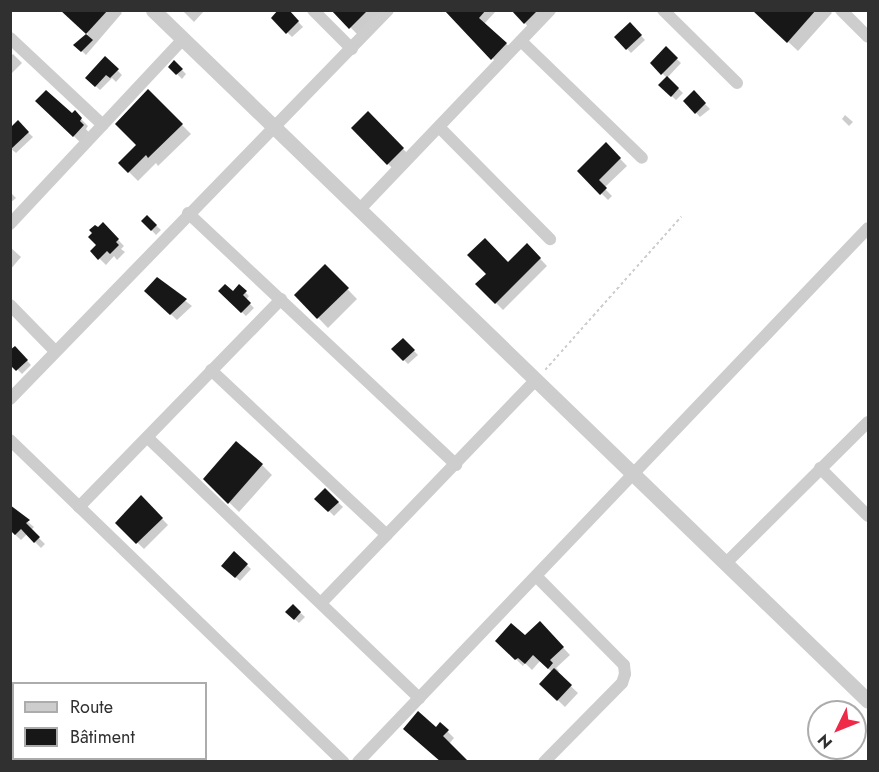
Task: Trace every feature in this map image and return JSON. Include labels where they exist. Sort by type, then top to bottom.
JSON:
[{"type":"street","points":[[153,10],[868,701]]},
{"type":"street","points":[[313,10],[352,49]]},
{"type":"street","points":[[10,399],[188,213],[276,128],[388,10]]},
{"type":"street","points":[[360,209],[550,10]]},
{"type":"street","points":[[663,10],[737,83]]},
{"type":"street","points":[[841,10],[868,37]]},
{"type":"street","points":[[10,224],[183,39]]},
{"type":"street","points":[[521,41],[642,158]]},
{"type":"street","points":[[11,42],[103,125]]},
{"type":"street","points":[[439,127],[550,239]]},
{"type":"street","points":[[188,213],[456,465]]},
{"type":"street","points":[[358,762],[868,228]]},
{"type":"street","points":[[79,507],[281,299]]},
{"type":"street","points":[[10,305],[55,351]]},
{"type":"street","points":[[210,370],[387,535]]},
{"type":"street","points":[[322,602],[536,380]]},
{"type":"street","points":[[726,563],[868,422]]},
{"type":"street","points":[[148,438],[322,602],[419,698]]},
{"type":"street","points":[[10,440],[344,762]]},
{"type":"street","points":[[820,468],[868,516]]},
{"type":"street","points":[[536,576],[624,665],[626,674],[622,683],[544,762]]},
{"type":"path","points":[[536,380],[681,217]]},
{"type":"building","points":[[60,10],[108,10],[86,34]]},
{"type":"building","points":[[278,10],[289,10],[299,21],[286,34],[271,18]]},
{"type":"building","points":[[331,10],[368,10],[349,29]]},
{"type":"building","points":[[444,10],[486,10],[479,18],[507,43],[491,60]]},
{"type":"building","points":[[511,10],[538,10],[524,24]]},
{"type":"building","points":[[752,10],[816,10],[787,43]]},
{"type":"building","points":[[630,22],[642,35],[626,50],[614,37]]},
{"type":"building","points":[[86,34],[93,40],[81,52],[73,45]]},
{"type":"building","points":[[666,46],[678,58],[661,75],[650,63]]},
{"type":"building","points":[[105,56],[119,69],[110,78],[106,75],[95,87],[85,78]]},
{"type":"building","points":[[174,60],[183,69],[176,75],[168,67]]},
{"type":"building","points":[[667,76],[679,88],[671,97],[658,85]]},
{"type":"building","points":[[148,89],[183,124],[148,158],[146,155],[128,173],[118,163],[136,145],[115,124]]},
{"type":"building","points":[[46,90],[72,113],[75,110],[82,118],[80,121],[84,125],[73,137],[35,101]]},
{"type":"building","points":[[694,90],[706,103],[695,114],[683,101]]},
{"type":"building","points":[[368,111],[404,148],[387,165],[351,128]]},
{"type":"building","points":[[18,120],[29,132],[10,150],[10,128]]},
{"type":"building","points":[[606,142],[621,158],[599,180],[607,188],[600,195],[577,171]]},
{"type":"building","points":[[147,215],[157,225],[151,231],[141,221]]},
{"type":"building","points":[[103,222],[119,239],[116,242],[119,245],[110,254],[107,251],[98,260],[90,251],[96,245],[88,237],[92,233],[89,230],[95,225],[98,227]]},
{"type":"building","points":[[485,238],[508,262],[527,243],[541,258],[495,304],[475,284],[486,274],[467,255]]},
{"type":"building","points":[[325,264],[349,288],[317,319],[294,295]]},
{"type":"building","points":[[157,277],[187,299],[170,315],[144,291]]},
{"type":"building","points":[[225,284],[233,291],[239,284],[247,291],[243,295],[251,303],[241,313],[218,291]]},
{"type":"building","points":[[403,338],[415,350],[403,361],[391,349]]},
{"type":"building","points":[[15,346],[28,360],[16,371],[10,365],[10,350]]},
{"type":"building","points":[[236,441],[263,464],[228,504],[203,479]]},
{"type":"building","points":[[325,488],[339,502],[328,512],[314,499]]},
{"type":"building","points":[[141,495],[163,518],[136,544],[115,523]]},
{"type":"building","points":[[10,505],[30,520],[26,523],[40,537],[34,543],[21,529],[15,535],[10,530]]},
{"type":"building","points":[[234,551],[248,564],[235,578],[221,566]]},
{"type":"building","points":[[293,604],[301,612],[294,620],[285,612]]},
{"type":"building","points":[[540,621],[564,647],[550,660],[553,663],[548,669],[533,655],[525,664],[518,658],[515,660],[495,641],[511,623],[525,635]]},
{"type":"building","points":[[554,668],[572,685],[557,701],[539,684]]},
{"type":"building","points":[[418,711],[436,727],[440,722],[449,730],[443,736],[469,762],[441,762],[403,729]]}]
